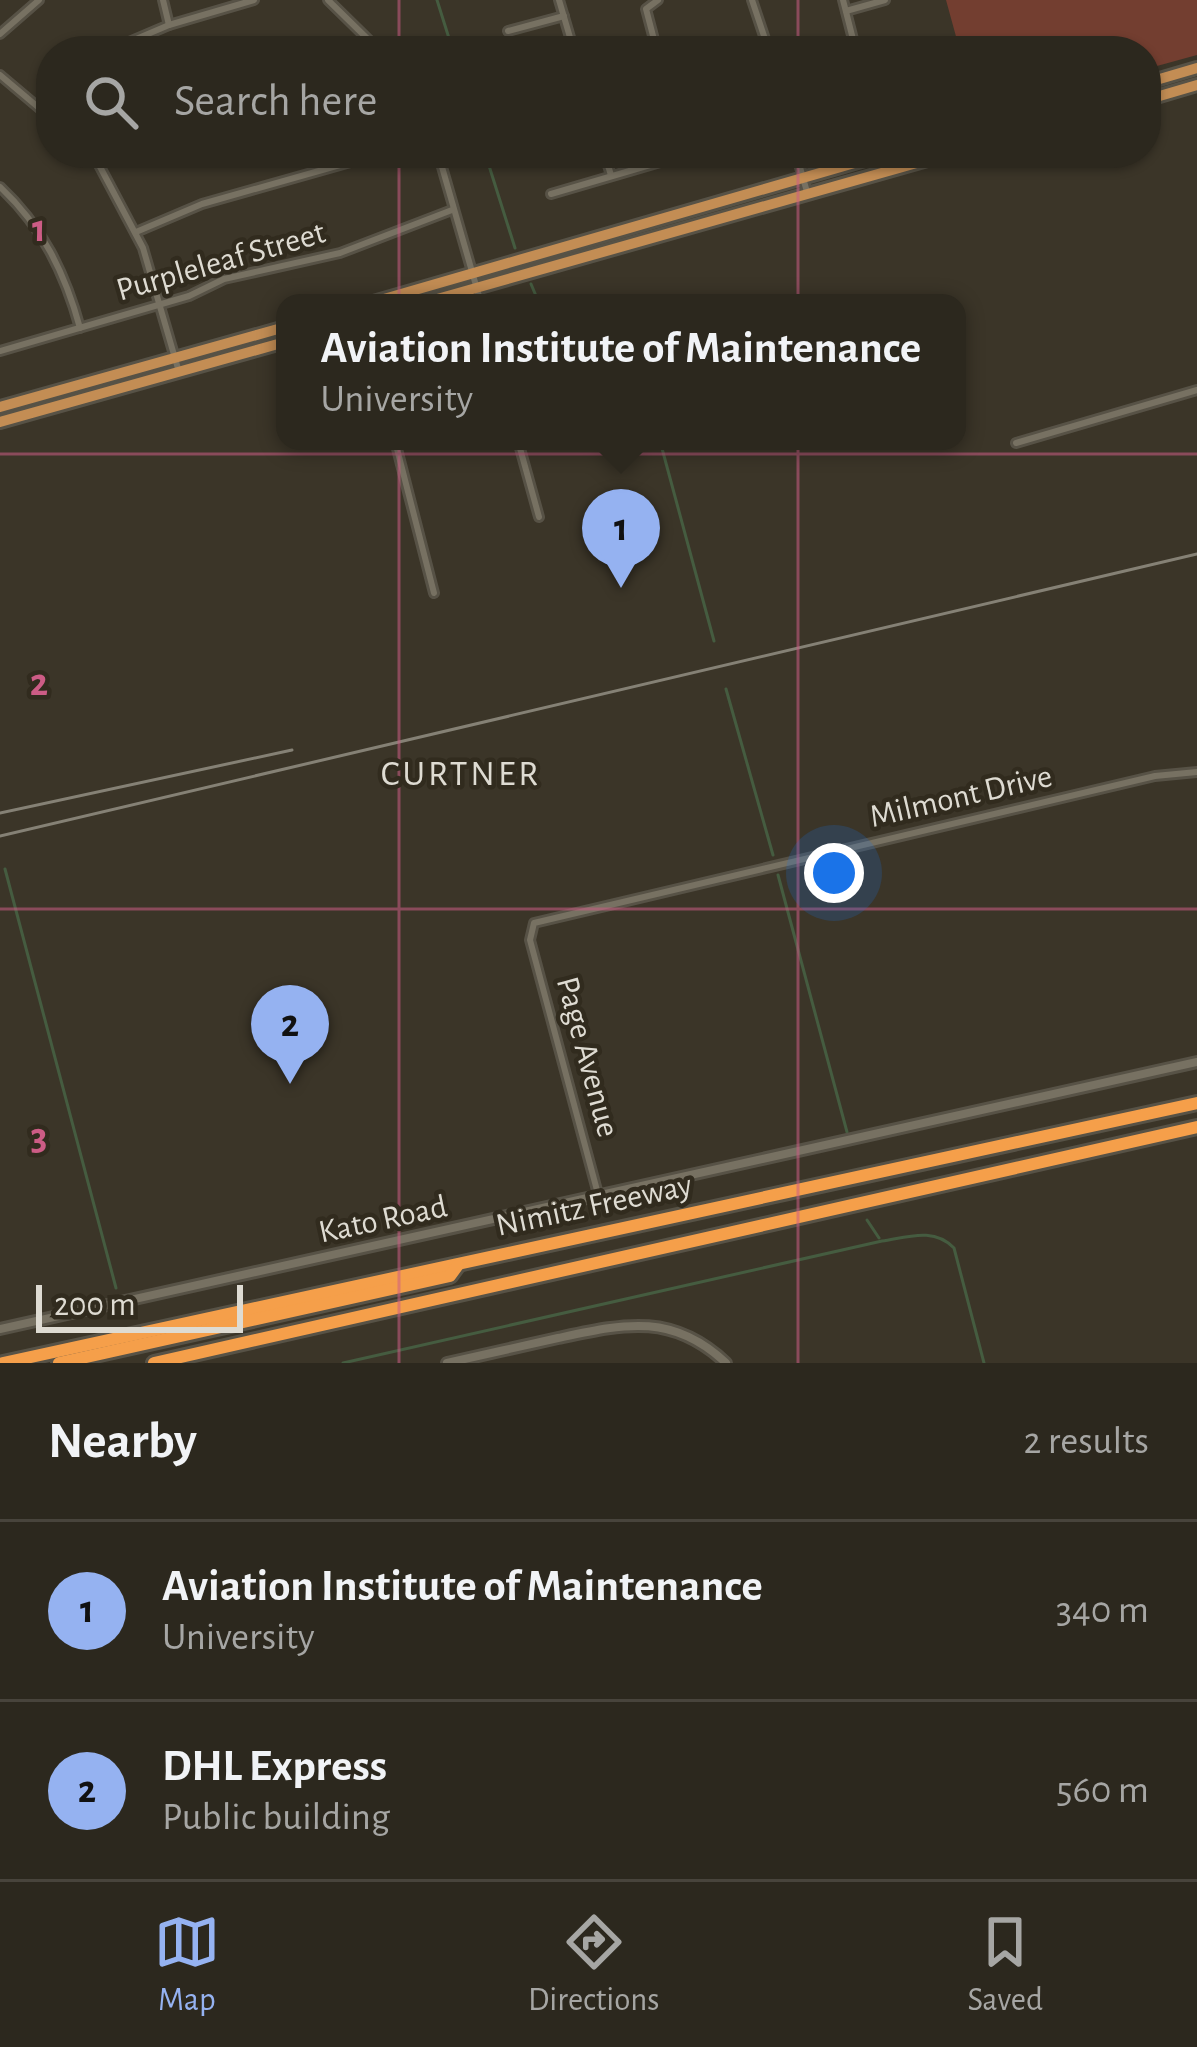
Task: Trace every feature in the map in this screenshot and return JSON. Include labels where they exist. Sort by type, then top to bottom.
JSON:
[{"type":"highway","name":"Nimitz Freeway","points":[[3,1363],[1197,1103]]},
{"type":"highway","name":"Nimitz Freeway","points":[[154,1363],[1197,1127]]},
{"type":"highway","points":[[59,1363],[450,1276],[459,1264]]},
{"type":"main road","points":[[1161,79],[1197,68]]},
{"type":"main road","points":[[1161,96],[1197,85]]},
{"type":"main road","points":[[402,294],[835,168]]},
{"type":"main road","points":[[455,294],[896,168]]},
{"type":"main road","points":[[629,243],[634,235],[672,223],[685,211]]},
{"type":"main road","points":[[0,407],[276,329]]},
{"type":"main road","points":[[0,422],[276,345]]},
{"type":"street","points":[[0,34],[39,0]]},
{"type":"street","points":[[163,0],[169,25]]},
{"type":"street","points":[[143,36],[254,0]]},
{"type":"street","points":[[328,0],[365,36]]},
{"type":"street","points":[[338,9],[344,0]]},
{"type":"street","points":[[560,0],[570,36]]},
{"type":"street","points":[[653,36],[646,9],[658,0]]},
{"type":"street","points":[[752,0],[764,36]]},
{"type":"street","points":[[843,0],[852,36]]},
{"type":"street","points":[[846,10],[885,0]]},
{"type":"street","points":[[508,31],[564,16]]},
{"type":"street","points":[[0,75],[36,104]]},
{"type":"street","points":[[101,168],[136,232],[179,372]]},
{"type":"street","points":[[136,232],[202,204],[329,168]]},
{"type":"street","points":[[442,168],[478,294]]},
{"type":"street","points":[[608,168],[610,176]]},
{"type":"street","points":[[551,194],[638,168]]},
{"type":"street","points":[[800,168],[807,192]]},
{"type":"street","points":[[0,187],[43,237],[67,286],[80,328]]},
{"type":"street","name":"Purpleleaf Street","points":[[0,351],[161,305],[224,279],[340,253],[452,210]]},
{"type":"street","points":[[1016,443],[1197,391]]},
{"type":"street","points":[[396,450],[434,593]]},
{"type":"street","points":[[520,450],[539,517]]},
{"type":"street","name":"Milmont Drive","points":[[530,928],[537,922],[1155,776],[1197,772]]},
{"type":"street","name":"Page Avenue","points":[[530,928],[599,1198]]},
{"type":"street","name":"Kato Road","points":[[0,1329],[1197,1062]]},
{"type":"street","points":[[447,1363],[641,1324],[687,1335],[726,1363]]},
{"type":"shaded area","points":[[946,0],[1197,0],[1197,55],[1161,65],[1161,36],[956,36]]},
{"type":"waterway","points":[[437,0],[448,36]]},
{"type":"waterway","points":[[490,168],[515,248]]},
{"type":"waterway","points":[[531,284],[535,294]]},
{"type":"waterway","points":[[662,450],[714,641]]},
{"type":"waterway","points":[[726,689],[773,855]]},
{"type":"waterway","points":[[5,869],[116,1288]]},
{"type":"waterway","points":[[778,875],[847,1132]]},
{"type":"waterway","points":[[867,1220],[879,1238]]},
{"type":"waterway","points":[[343,1363],[920,1235],[938,1237],[954,1248],[984,1363]]},
{"type":"railway","points":[[0,836],[1197,554]]},
{"type":"railway","points":[[0,813],[292,750]]},
{"type":"place","name":"Aviation Institute of Maintenance","points":[[621,588]]},
{"type":"place","name":"DHL Express","points":[[290,1084]]},
{"type":"district","name":"CURTNER","points":[[461,774]]}]
